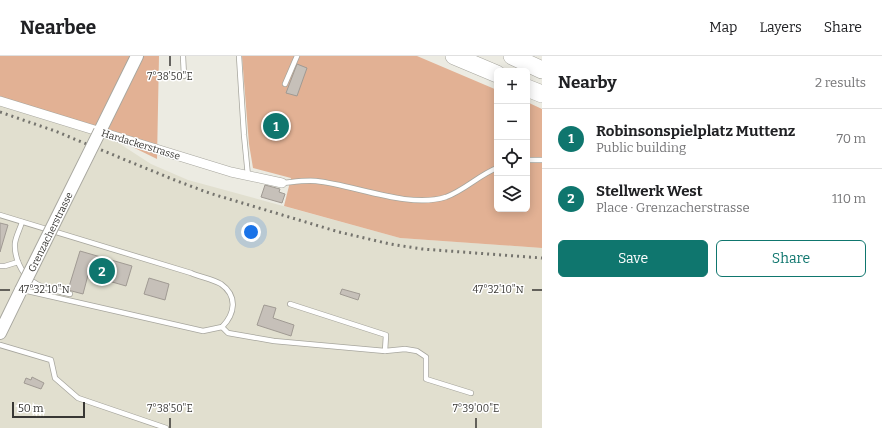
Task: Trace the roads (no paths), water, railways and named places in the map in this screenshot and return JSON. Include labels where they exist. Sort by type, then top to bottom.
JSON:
[{"type":"highway","points":[[454,56],[494,73]]},
{"type":"highway","points":[[512,56],[542,70]]},
{"type":"highway","points":[[530,89],[542,94]]},
{"type":"street","name":"Grenzacherstrasse","points":[[0,333],[137,56]]},
{"type":"street","name":"Hardackerstrasse","points":[[0,101],[248,176],[282,182]]},
{"type":"lane","points":[[183,56],[184,76]]},
{"type":"lane","points":[[239,56],[248,176]]},
{"type":"lane","points":[[285,84],[297,56]]},
{"type":"lane","points":[[530,160],[542,160]]},
{"type":"lane","points":[[282,182],[315,181],[404,199],[426,201],[446,197],[494,170]]},
{"type":"lane","points":[[0,215],[191,273],[220,284],[231,296],[233,305],[232,311],[222,327],[203,331],[21,290]]},
{"type":"lane","points":[[22,222],[15,243],[18,262],[22,270],[32,281],[42,286],[70,294]]},
{"type":"lane","points":[[0,266],[18,262]]},
{"type":"lane","points":[[290,304],[386,335],[385,351]]},
{"type":"lane","points":[[222,327],[228,334],[274,341],[385,351],[405,349],[417,350],[426,357],[426,379],[471,393]]},
{"type":"lane","points":[[0,345],[51,360],[55,378],[78,398],[166,428]]},
{"type":"railway","points":[[0,112],[55,131],[209,193],[339,232],[390,244],[422,249],[542,258]]},
{"type":"place","name":"Robinsonspielplatz Muttenz","points":[[276,126]]},
{"type":"place","name":"Stellwerk West","points":[[102,271]]}]
